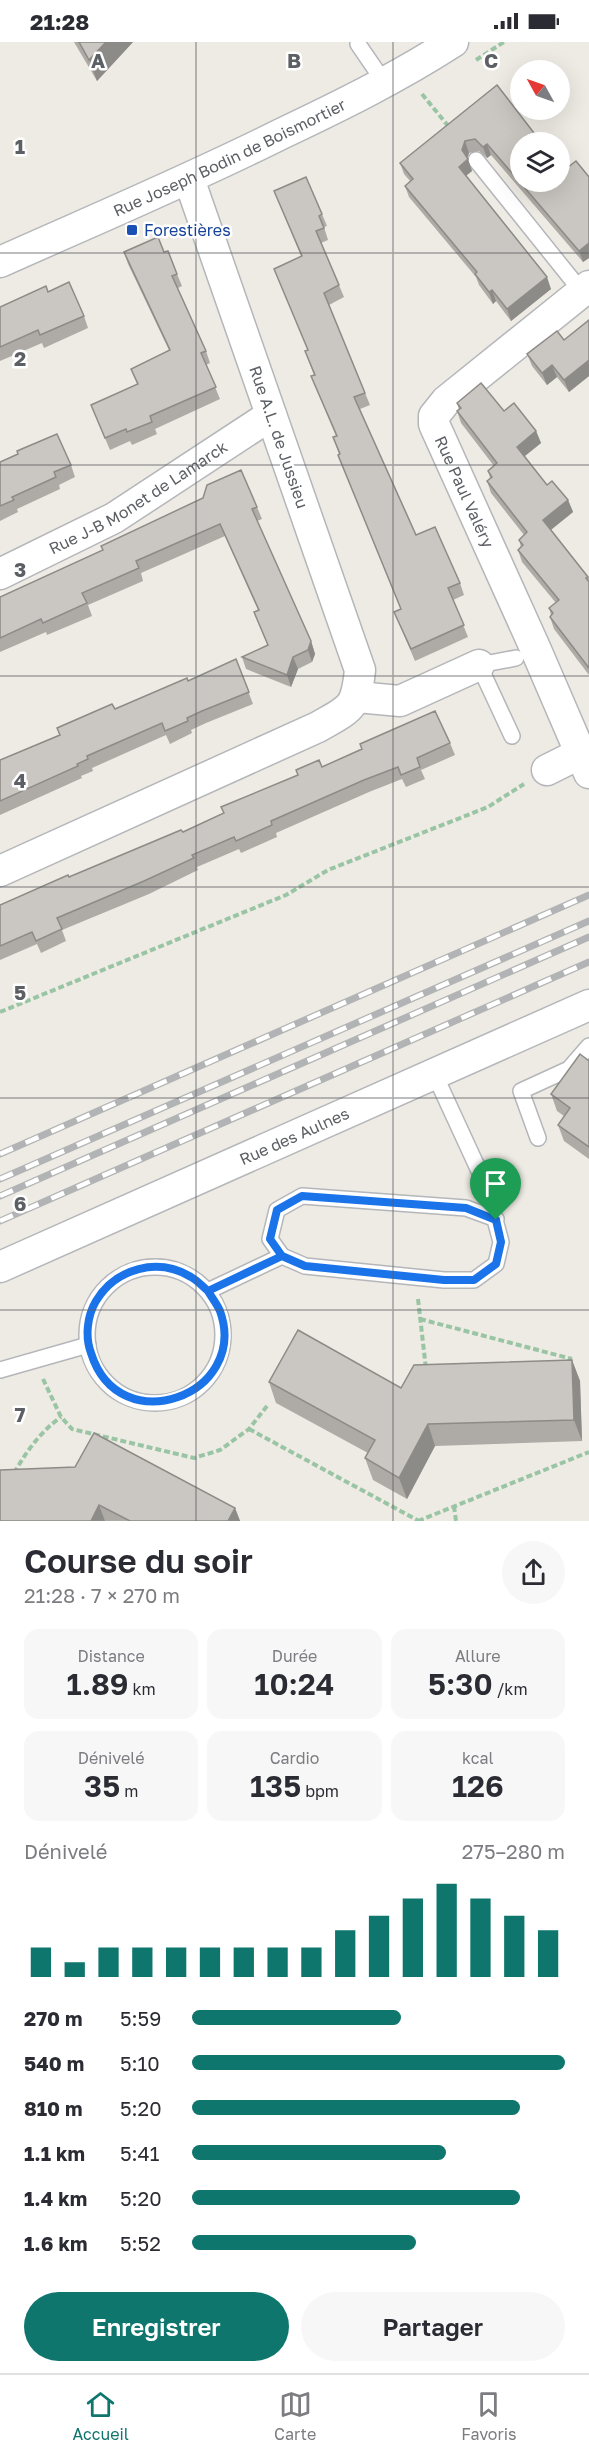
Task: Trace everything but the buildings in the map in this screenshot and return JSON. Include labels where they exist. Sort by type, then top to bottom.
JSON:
[{"type":"street","name":"Rue Joseph Bodin de Boismortier","points":[[3,253],[189,179],[331,110],[453,42]]},
{"type":"street","name":"Rue A.L. de Jussieu","points":[[189,179],[360,670],[357,697]]},
{"type":"street","name":"Rue Paul Valéry","points":[[547,770],[584,764],[536,650],[434,424],[434,416],[446,401],[586,289]]},
{"type":"street","name":"Rue J-B Monet de Lamarck","points":[[0,574],[114,518],[271,415]]},
{"type":"street","points":[[0,871],[318,727],[345,711],[357,697],[400,701],[479,665]]},
{"type":"street","name":"Rue des Aulnes","points":[[0,1267],[589,1005]]},
{"type":"lane","points":[[358,44],[384,81]]},
{"type":"lane","points":[[476,160],[586,289]]},
{"type":"lane","points":[[512,736],[479,665],[516,658]]},
{"type":"lane","points":[[538,1138],[521,1091],[569,1069],[589,1046]]},
{"type":"lane","points":[[434,1073],[486,1186],[496,1220],[501,1242],[496,1264],[474,1280],[305,1266],[282,1256],[270,1239],[277,1210],[302,1196],[466,1208],[496,1220]]},
{"type":"lane","points":[[208,1291],[282,1256]]},
{"type":"lane","points":[[149,1266],[172,1268],[192,1277],[208,1291],[220,1311],[224,1333],[220,1356],[210,1376],[193,1392],[172,1401],[150,1403],[128,1397],[109,1385],[95,1367],[88,1345],[88,1323],[95,1302],[109,1284],[128,1272],[149,1266]]},
{"type":"lane","points":[[0,1370],[88,1345]]},
{"type":"path","points":[[421,93],[476,160]]},
{"type":"path","points":[[0,1012],[286,895],[328,870],[488,807],[547,770]]},
{"type":"path","points":[[416,1277],[427,1372]]},
{"type":"path","points":[[420,1318],[572,1359]]},
{"type":"path","points":[[34,1360],[61,1416],[72,1429],[194,1458],[220,1450],[249,1429],[267,1406]]},
{"type":"path","points":[[14,1474],[29,1448],[46,1427],[61,1416]]},
{"type":"path","points":[[249,1429],[418,1521],[589,1452]]},
{"type":"path","points":[[454,1506],[456,1521]]},
{"type":"railway","points":[[0,1154],[589,895]]},
{"type":"railway","points":[[0,1179],[589,921]]},
{"type":"railway","points":[[0,1196],[589,937]]},
{"type":"railway","points":[[0,1221],[589,962]]},
{"type":"place","name":"Forestières","points":[[132,230]]},
{"type":"route","points":[[496,1220],[466,1208],[302,1196],[277,1210],[270,1239],[282,1256],[208,1291],[220,1311],[224,1333],[220,1356],[210,1376],[193,1392],[172,1401],[150,1403],[128,1397],[109,1385],[95,1367],[88,1345],[88,1323],[95,1302],[109,1284],[128,1272],[149,1266],[172,1268],[192,1277],[208,1291],[282,1256],[305,1266],[444,1280],[474,1280],[496,1264],[501,1242],[496,1220]]}]
